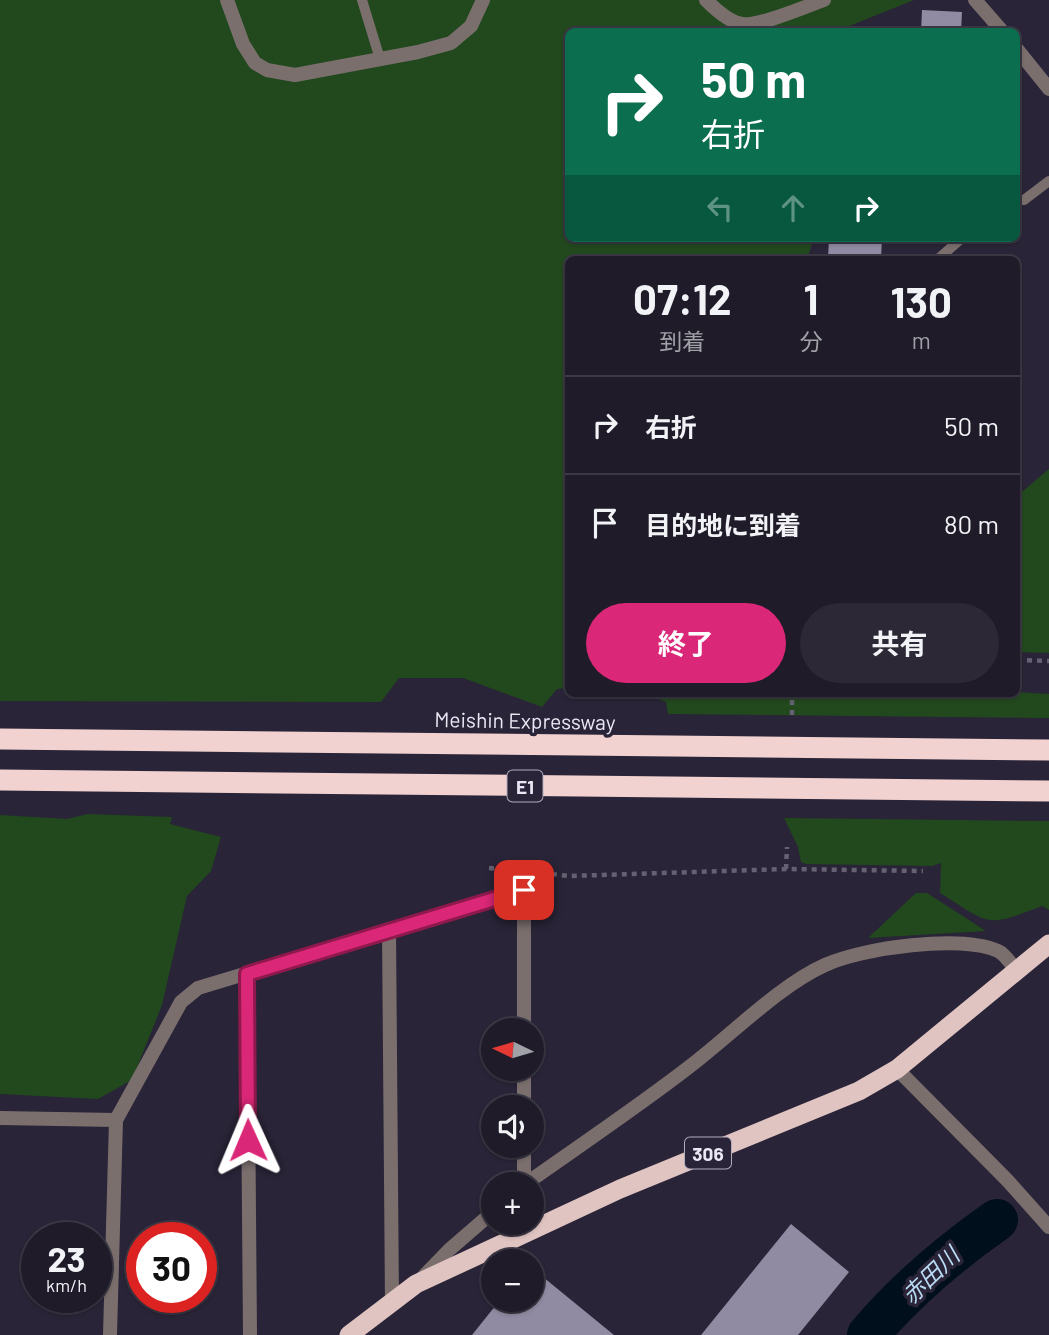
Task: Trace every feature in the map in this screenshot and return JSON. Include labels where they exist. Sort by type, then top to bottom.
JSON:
[{"type":"highway","name":"Meishin Expressway","points":[[0,739],[1049,750]]},
{"type":"highway","name":"E1","points":[[0,780],[1049,791]]},
{"type":"highway","name":"306","points":[[349,1335],[416,1284],[620,1189],[859,1091],[897,1069],[1049,944]]},
{"type":"street","points":[[227,0],[243,44],[255,63],[267,70],[295,75],[418,52],[451,43],[471,26],[483,0]]},
{"type":"street","points":[[706,0],[721,14],[743,24],[757,23],[824,0]]},
{"type":"street","points":[[975,0],[1000,28]]},
{"type":"street","points":[[1020,53],[1049,89]]},
{"type":"street","points":[[110,1335],[116,1120],[181,1002],[198,988],[524,890],[524,1018]]},
{"type":"street","points":[[388,929],[392,1304]]},
{"type":"street","points":[[524,1158],[524,1185],[688,1068],[804,976],[827,964],[856,954],[939,942],[972,944],[1000,951],[1016,970]]},
{"type":"street","points":[[247,974],[250,1335]]},
{"type":"street","points":[[897,1069],[1048,1224]]},
{"type":"street","points":[[0,1118],[116,1120]]},
{"type":"street","points":[[416,1284],[481,1222]]},
{"type":"lane","points":[[362,0],[380,59]]},
{"type":"lane","points":[[1020,200],[1024,200],[1049,181]]},
{"type":"lane","points":[[941,256],[957,242]]},
{"type":"path","points":[[1020,660],[1049,661]]},
{"type":"path","points":[[792,697],[792,715]]},
{"type":"path","points":[[786,869],[787,847]]},
{"type":"path","points":[[489,869],[570,876],[786,869],[923,871]]},
{"type":"green space","points":[[0,0],[914,0],[844,28],[565,28],[565,242],[813,242],[808,256],[565,256],[565,688],[557,689],[542,707],[463,678],[399,678],[381,702],[0,701]]},
{"type":"green space","points":[[1049,469],[1049,653],[1020,652],[1020,493]]},
{"type":"green space","points":[[1020,692],[1049,694],[1049,718],[668,714],[666,702],[654,697],[1020,697]]},
{"type":"green space","points":[[88,814],[172,817],[170,824],[221,837],[211,871],[187,896],[162,1005],[132,1080],[98,1099],[0,1094],[0,815],[67,819]]},
{"type":"green space","points":[[784,818],[1049,821],[1049,910],[1042,906],[998,920],[980,917],[940,893],[941,863],[932,866],[806,864],[801,862],[798,847]]},
{"type":"green space","points":[[916,893],[927,893],[986,931],[868,938]]},
{"type":"building","points":[[922,10],[962,12],[961,28],[921,28]]},
{"type":"building","points":[[829,242],[882,242],[881,256],[828,256]]},
{"type":"building","points":[[791,1224],[849,1272],[798,1335],[701,1335]]},
{"type":"building","points":[[544,1278],[614,1335],[472,1335],[490,1312],[544,1312]]},
{"type":"waterway","name":"赤田川","points":[[868,1335],[929,1273],[997,1220]]},
{"type":"route","points":[[248,1140],[247,974],[388,929],[524,890]]}]
